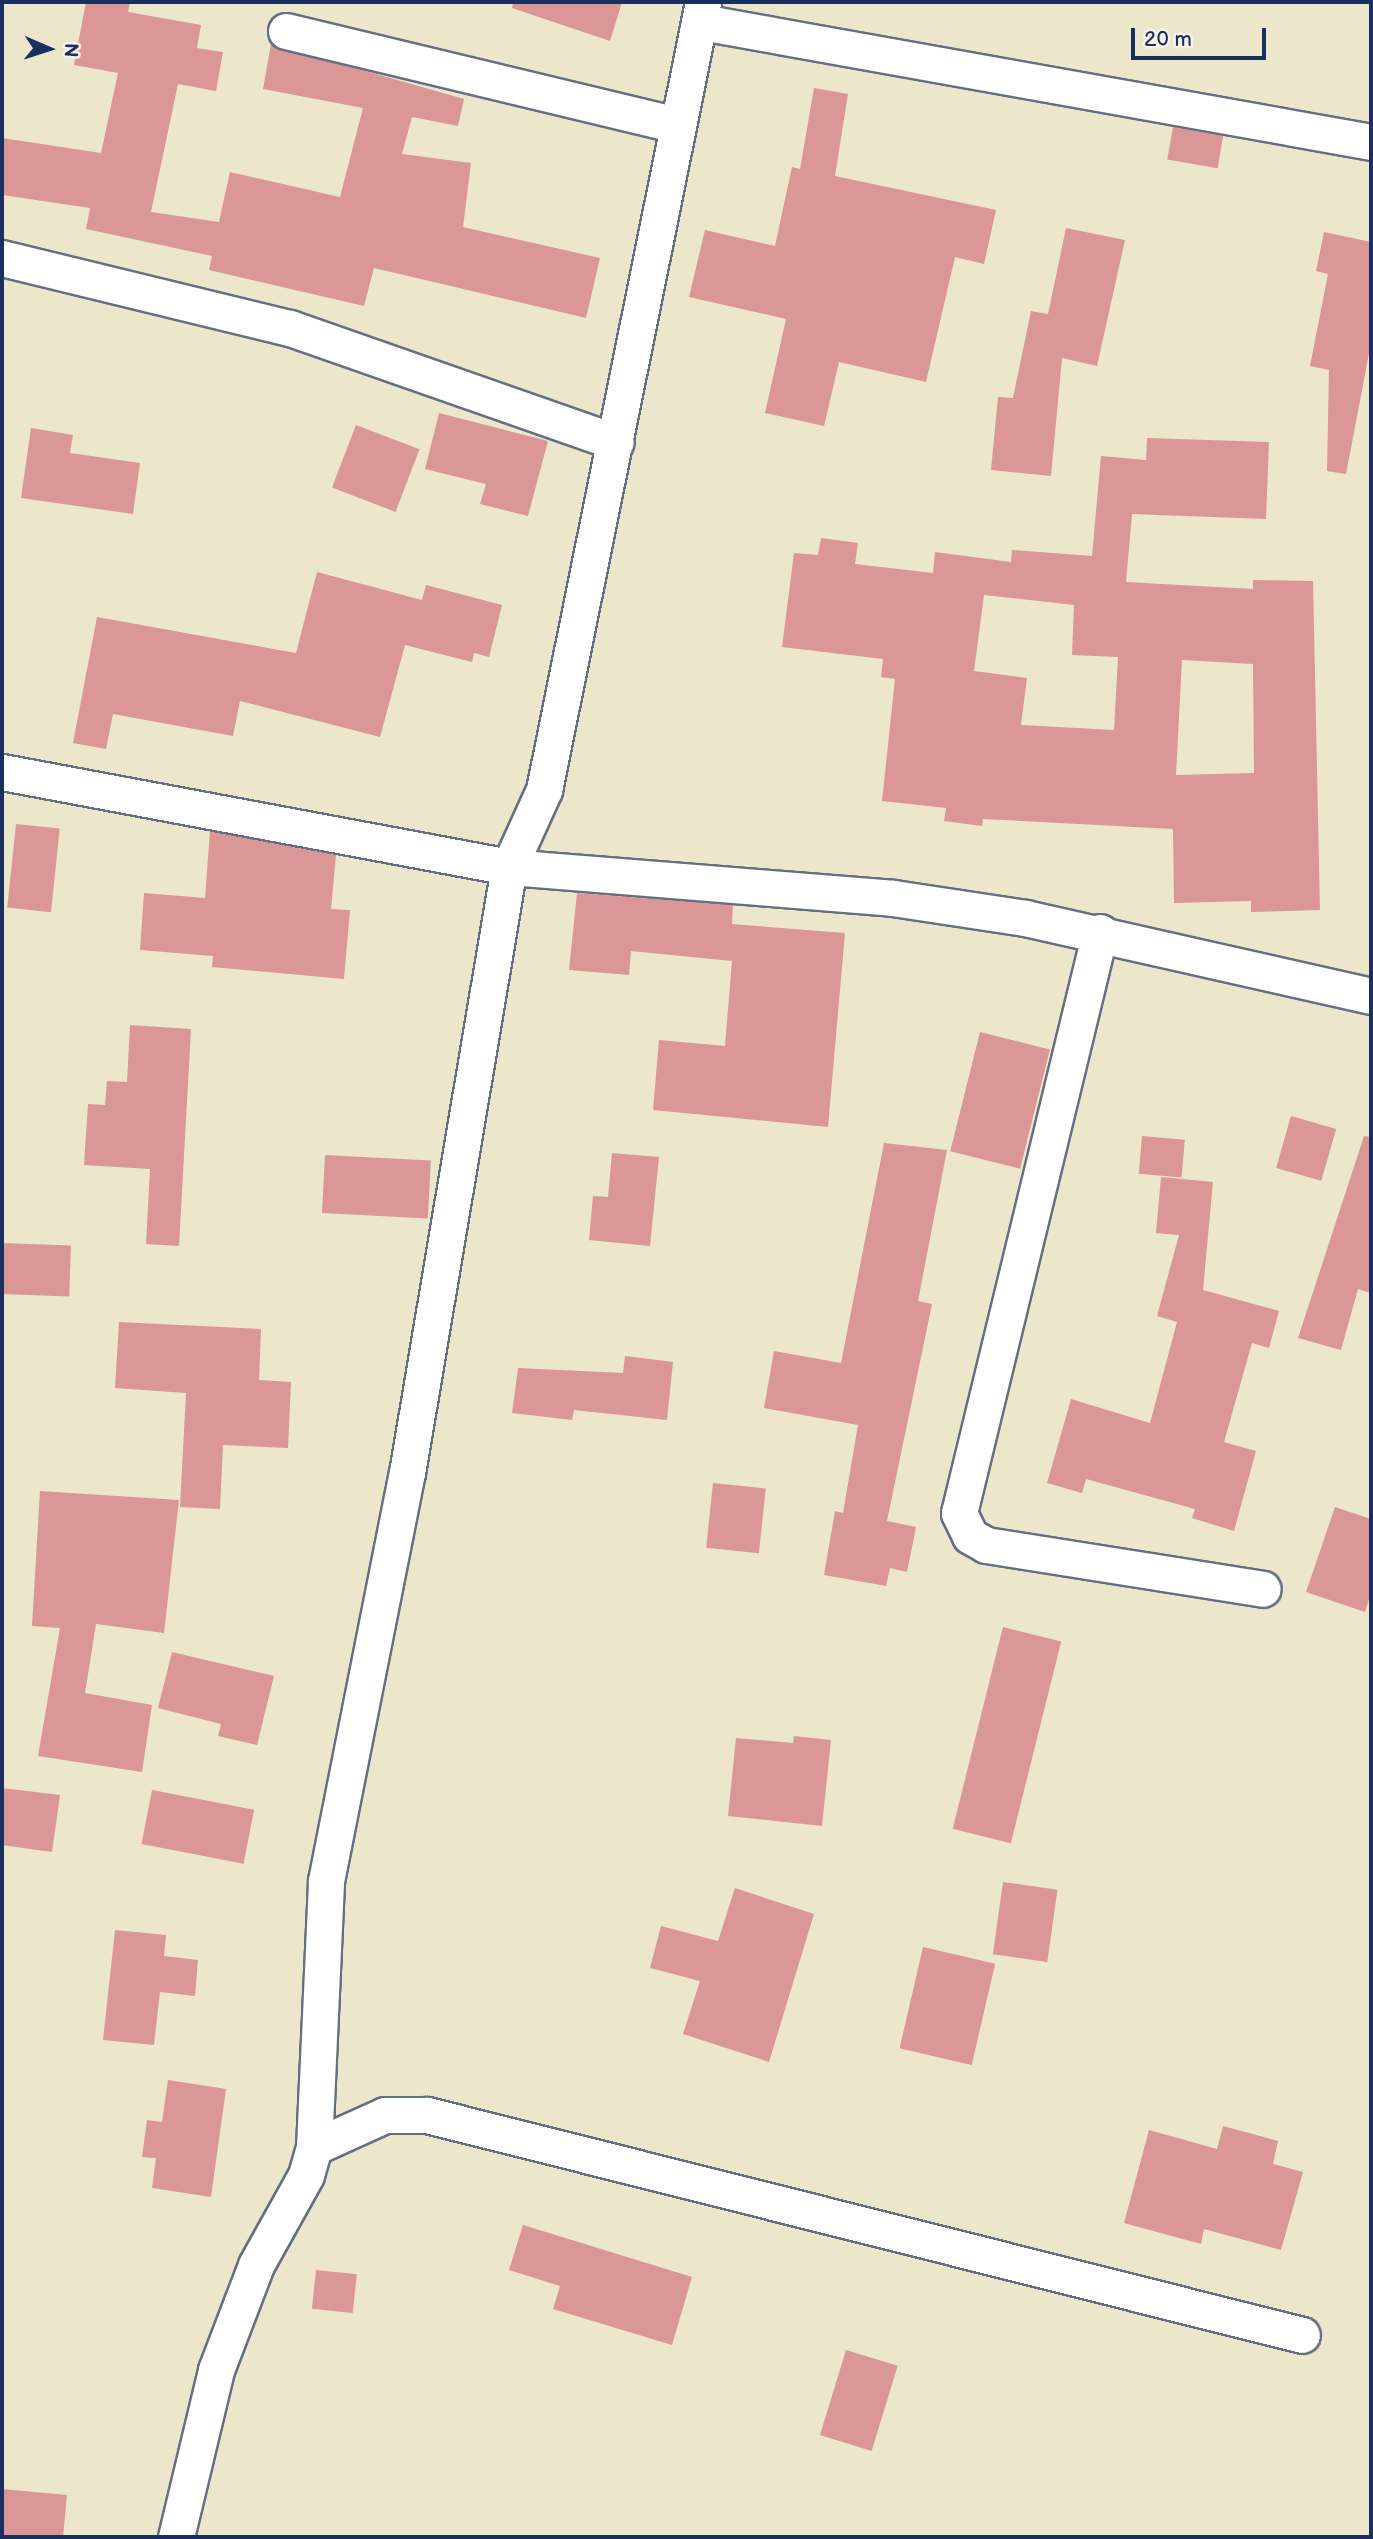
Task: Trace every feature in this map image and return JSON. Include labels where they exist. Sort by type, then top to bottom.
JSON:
[{"type":"street","points":[[176,2537],[216,2370],[256,2265],[306,2175],[314,2147],[326,1881],[407,1473],[509,867],[544,790],[615,442],[674,124],[702,12],[1371,142]]},
{"type":"street","points":[[286,31],[674,124]]},
{"type":"street","points":[[2,258],[290,328],[615,442]]},
{"type":"street","points":[[2,772],[509,867],[893,898],[1100,932],[1371,996]]},
{"type":"street","points":[[1100,932],[959,1513],[970,1536],[986,1545],[1262,1589]]},
{"type":"street","points":[[314,2147],[385,2115],[448,2119],[1302,2335]]},
{"type":"building","points":[[86,2],[130,2],[128,12],[201,25],[197,48],[223,52],[216,91],[178,84],[151,212],[219,222],[230,172],[340,197],[363,108],[263,89],[271,44],[464,99],[458,126],[412,117],[402,154],[471,163],[463,227],[600,258],[586,318],[374,268],[364,306],[209,270],[212,256],[86,229],[90,208],[2,195],[2,138],[101,153],[118,73],[74,65]]},
{"type":"building","points":[[513,2],[622,2],[610,41],[512,8]]},
{"type":"building","points":[[814,88],[848,94],[835,176],[996,210],[984,264],[955,257],[926,382],[839,362],[824,426],[765,413],[786,319],[689,297],[705,230],[775,246],[792,167],[800,169]]},
{"type":"building","points":[[1173,127],[1223,136],[1217,168],[1167,159]]},
{"type":"building","points":[[1066,228],[1125,240],[1097,366],[1062,358],[1051,476],[991,470],[998,397],[1013,398],[1031,311],[1048,314]]},
{"type":"building","points":[[1324,232],[1371,242],[1371,343],[1346,474],[1327,471],[1329,370],[1310,366],[1328,274],[1316,271]]},
{"type":"building","points":[[439,413],[548,441],[528,516],[480,504],[486,484],[425,469]]},
{"type":"building","points":[[356,425],[419,449],[395,512],[332,488]]},
{"type":"building","points":[[31,428],[73,435],[70,453],[140,463],[133,514],[21,498]]},
{"type":"building","points":[[1147,438],[1269,442],[1266,519],[1132,514],[1126,582],[1253,589],[1253,580],[1313,581],[1320,910],[1251,912],[1251,901],[1174,903],[1173,829],[983,819],[982,826],[944,821],[946,808],[882,801],[895,679],[881,677],[883,659],[782,647],[794,553],[818,555],[821,538],[858,543],[855,564],[933,573],[935,552],[1011,562],[1012,550],[1092,556],[1101,456],[1146,460]],"holes":[[[984,595],[1074,605],[1072,655],[1118,657],[1114,730],[1021,725],[1027,678],[974,671]],[[1182,660],[1253,664],[1254,773],[1176,775]]]},
{"type":"building","points":[[317,572],[422,600],[426,585],[502,605],[489,657],[474,653],[472,662],[405,645],[380,737],[240,701],[233,736],[113,714],[106,749],[73,743],[97,617],[296,653]]},
{"type":"building","points":[[16,824],[60,829],[51,912],[7,908]]},
{"type":"building","points":[[210,831],[336,855],[331,909],[350,910],[344,979],[212,967],[213,956],[140,950],[144,893],[205,898]]},
{"type":"building","points":[[577,893],[733,905],[732,924],[845,933],[828,1127],[653,1110],[659,1040],[725,1046],[732,961],[631,951],[629,975],[569,970]]},
{"type":"building","points":[[130,1025],[191,1029],[179,1246],[146,1244],[150,1169],[84,1165],[88,1104],[105,1105],[107,1081],[127,1082]]},
{"type":"building","points":[[980,1032],[1050,1049],[1020,1169],[950,1151]]},
{"type":"building","points":[[1291,1116],[1336,1129],[1321,1181],[1276,1168]]},
{"type":"building","points":[[1142,1136],[1185,1140],[1182,1178],[1139,1174]]},
{"type":"building","points":[[1364,1136],[1371,1137],[1371,1293],[1358,1289],[1341,1350],[1298,1338]]},
{"type":"building","points":[[884,1143],[947,1150],[918,1301],[932,1304],[887,1521],[916,1527],[907,1572],[890,1568],[886,1586],[824,1575],[835,1511],[843,1513],[858,1425],[764,1408],[774,1351],[841,1363]]},
{"type":"building","points":[[612,1153],[659,1157],[650,1246],[589,1240],[593,1196],[608,1197]]},
{"type":"building","points":[[325,1155],[431,1161],[428,1218],[322,1213]]},
{"type":"building","points":[[1161,1177],[1213,1182],[1203,1290],[1279,1311],[1269,1348],[1252,1343],[1224,1442],[1256,1451],[1234,1531],[1192,1518],[1195,1509],[1086,1479],[1082,1493],[1047,1483],[1071,1399],[1150,1423],[1177,1322],[1157,1316],[1179,1235],[1156,1233]]},
{"type":"building","points":[[2,1243],[71,1245],[69,1296],[2,1294]]},
{"type":"building","points":[[119,1322],[261,1329],[259,1380],[291,1382],[288,1448],[223,1445],[220,1509],[180,1507],[186,1393],[115,1388]]},
{"type":"building","points":[[625,1356],[673,1362],[667,1420],[574,1410],[572,1420],[512,1413],[518,1368],[623,1373]]},
{"type":"building","points":[[713,1483],[766,1489],[759,1553],[706,1548]]},
{"type":"building","points":[[40,1491],[179,1500],[164,1633],[96,1624],[85,1693],[152,1705],[142,1772],[38,1756],[60,1628],[32,1626]]},
{"type":"building","points":[[1335,1507],[1371,1519],[1371,1593],[1365,1612],[1306,1592]]},
{"type":"building","points":[[1003,1627],[1061,1642],[1011,1843],[953,1829]]},
{"type":"building","points":[[172,1652],[274,1676],[257,1745],[218,1736],[221,1724],[158,1708]]},
{"type":"building","points":[[794,1736],[831,1740],[822,1826],[728,1816],[736,1738],[793,1743]]},
{"type":"building","points":[[2,1788],[60,1795],[52,1852],[2,1845]]},
{"type":"building","points":[[152,1790],[254,1810],[244,1864],[142,1844]]},
{"type":"building","points":[[1003,1882],[1057,1890],[1047,1962],[993,1954]]},
{"type":"building","points":[[735,1888],[814,1914],[769,2062],[683,2034],[700,1981],[650,1968],[661,1926],[718,1941]]},
{"type":"building","points":[[115,1930],[166,1935],[164,1956],[198,1960],[195,1996],[160,1992],[154,2045],[103,2040]]},
{"type":"building","points":[[923,1947],[995,1964],[972,2065],[900,2048]]},
{"type":"building","points":[[168,2080],[226,2089],[211,2197],[152,2188],[156,2158],[142,2157],[147,2120],[162,2122]]},
{"type":"building","points":[[1223,2126],[1278,2141],[1273,2164],[1303,2172],[1281,2250],[1204,2229],[1201,2244],[1124,2223],[1149,2130],[1217,2149]]},
{"type":"building","points":[[523,2225],[692,2277],[672,2345],[553,2309],[560,2286],[509,2270]]},
{"type":"building","points":[[316,2270],[357,2274],[353,2313],[312,2309]]},
{"type":"building","points":[[846,2350],[898,2366],[872,2451],[820,2435]]},
{"type":"building","points":[[2,2489],[67,2495],[63,2537],[2,2537]]}]
